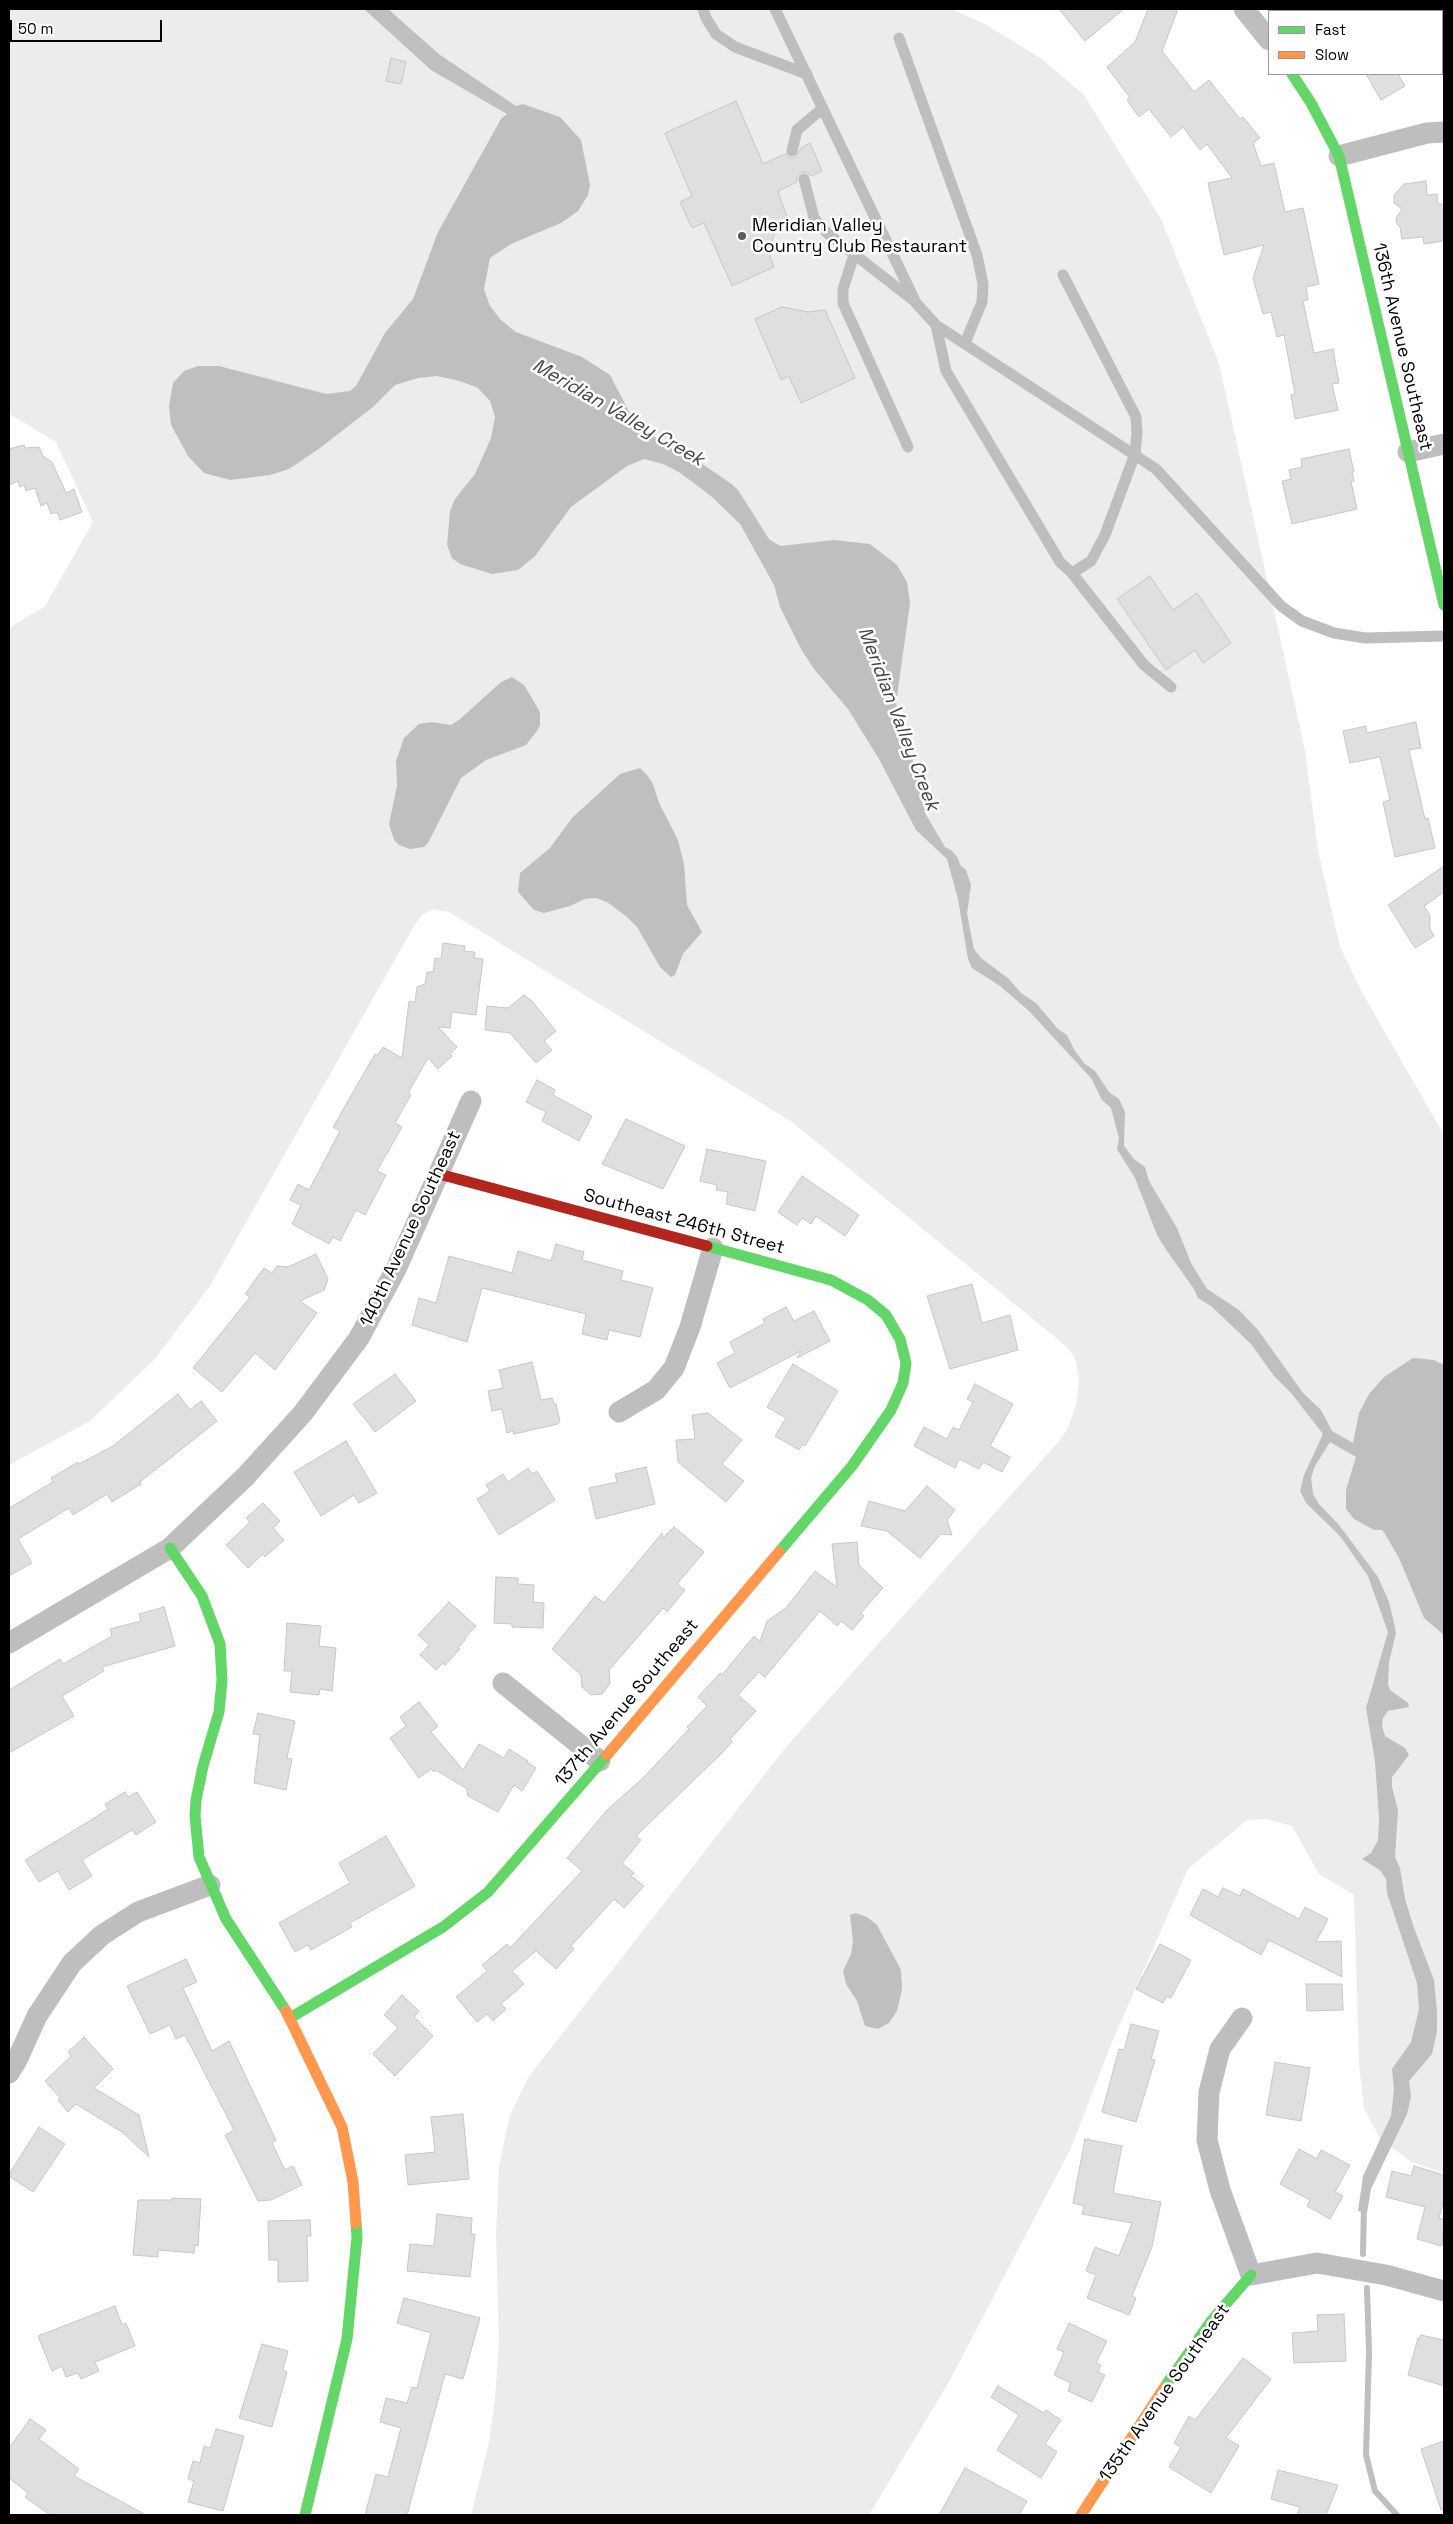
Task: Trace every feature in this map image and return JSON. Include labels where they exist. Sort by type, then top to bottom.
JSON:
[{"type":"street","points":[[1244,9],[1268,39]]},
{"type":"street","name":"136th Avenue Southeast","points":[[1293,75],[1311,103],[1339,156],[1444,605]]},
{"type":"street","points":[[1339,156],[1428,133],[1444,132]]},
{"type":"street","points":[[1408,452],[1444,444]]},
{"type":"street","name":"140th Avenue Southeast","points":[[9,1642],[170,1548],[245,1477],[304,1413],[359,1338],[396,1269],[471,1101]]},
{"type":"street","name":"Southeast 246th Street","points":[[439,1174],[831,1280],[868,1300],[886,1315],[900,1339]]},
{"type":"street","points":[[620,1412],[656,1390],[674,1368],[690,1327],[712,1248]]},
{"type":"street","name":"137th Avenue Southeast","points":[[290,2018],[443,1926],[488,1892],[525,1852],[600,1761],[852,1466],[875,1436],[891,1410],[903,1383],[906,1364],[900,1339]]},
{"type":"street","points":[[170,1548],[202,1596],[220,1644],[222,1680],[219,1712],[199,1783],[195,1816],[199,1858],[226,1919],[290,2018],[342,2127],[353,2182],[357,2237],[347,2340],[305,2515]]},
{"type":"street","points":[[503,1683],[600,1761]]},
{"type":"street","points":[[9,2073],[37,2016],[72,1963],[102,1935],[138,1912],[210,1885]]},
{"type":"street","points":[[1242,2018],[1220,2049],[1209,2092],[1207,2140],[1220,2190],[1251,2275],[1317,2263],[1386,2274],[1444,2291]]},
{"type":"street","name":"135th Avenue Southeast","points":[[1083,2515],[1162,2390],[1212,2320],[1251,2275]]},
{"type":"lane","points":[[703,9],[716,34],[735,47],[807,74]]},
{"type":"lane","points":[[775,9],[916,303]]},
{"type":"lane","points":[[899,38],[977,255],[981,274],[982,302],[965,343]]},
{"type":"lane","points":[[792,151],[797,130],[823,108]]},
{"type":"lane","points":[[804,179],[814,218],[826,233],[916,303],[936,325],[1156,469],[1281,606],[1302,621],[1334,633],[1365,638],[1444,636]]},
{"type":"lane","points":[[854,255],[843,289],[843,303],[908,447]]},
{"type":"lane","points":[[1063,275],[1136,417],[1135,454],[1105,535],[1091,561],[1072,573]]},
{"type":"lane","points":[[936,325],[946,371],[1060,562],[1072,573],[1144,665],[1171,687]]},
{"type":"shaded area","points":[[9,9],[951,9],[985,24],[1042,59],[1084,95],[1161,219],[1219,363],[1305,750],[1318,850],[1340,947],[1363,994],[1444,1135],[1444,2173],[1411,2162],[1380,2138],[1364,2108],[1359,2064],[1354,1895],[1319,1874],[1292,1826],[1266,1819],[1247,1820],[1188,1869],[1112,2042],[1071,2148],[949,2382],[869,2515],[471,2515],[488,2447],[495,2400],[499,2341],[496,2235],[499,2166],[510,2115],[529,2076],[786,1747],[1060,1440],[1068,1428],[1076,1404],[1079,1381],[1076,1361],[1071,1352],[1061,1342],[792,1122],[449,912],[432,909],[422,915],[414,926],[210,1286],[154,1360],[90,1421],[9,1465],[9,628],[45,606],[93,522],[56,442],[9,414]]},
{"type":"water","points":[[364,9],[388,9],[440,55],[516,106],[523,104],[560,117],[581,140],[590,185],[588,195],[578,211],[561,223],[511,244],[490,258],[484,289],[490,306],[501,320],[516,332],[582,357],[610,375],[635,423],[646,432],[701,463],[730,483],[738,490],[769,539],[775,543],[781,546],[834,540],[870,544],[897,565],[907,582],[910,603],[896,704],[912,757],[925,813],[945,847],[951,850],[958,858],[960,865],[966,870],[971,885],[967,914],[974,949],[981,958],[1009,979],[1021,993],[1036,1003],[1058,1029],[1067,1035],[1075,1051],[1085,1064],[1095,1071],[1109,1092],[1119,1099],[1125,1112],[1124,1146],[1134,1159],[1145,1167],[1149,1181],[1177,1228],[1191,1263],[1207,1289],[1239,1310],[1258,1330],[1303,1393],[1321,1410],[1332,1431],[1353,1443],[1359,1413],[1369,1394],[1384,1377],[1413,1358],[1434,1360],[1444,1365],[1444,1635],[1424,1618],[1399,1558],[1382,1530],[1374,1530],[1354,1519],[1346,1509],[1346,1490],[1356,1457],[1330,1442],[1315,1466],[1311,1478],[1313,1494],[1319,1504],[1339,1525],[1378,1577],[1389,1602],[1394,1623],[1396,1633],[1389,1662],[1388,1684],[1390,1690],[1408,1703],[1409,1707],[1388,1711],[1383,1718],[1382,1726],[1385,1736],[1405,1748],[1409,1755],[1392,1777],[1392,1787],[1398,1810],[1395,1857],[1400,1868],[1405,1899],[1414,1928],[1434,1980],[1437,2011],[1437,2031],[1432,2054],[1409,2081],[1411,2097],[1407,2114],[1371,2189],[1367,2213],[1358,2211],[1363,2176],[1391,2116],[1394,2089],[1392,2069],[1411,2042],[1419,2009],[1417,1983],[1387,1893],[1386,1879],[1380,1870],[1362,1859],[1371,1853],[1378,1840],[1379,1819],[1375,1761],[1366,1708],[1388,1632],[1368,1576],[1340,1536],[1306,1503],[1300,1491],[1304,1475],[1323,1434],[1292,1394],[1274,1376],[1251,1344],[1211,1306],[1198,1298],[1194,1289],[1167,1251],[1157,1235],[1135,1178],[1117,1149],[1119,1138],[1111,1108],[1102,1100],[1091,1078],[1029,1011],[1000,986],[972,968],[968,959],[958,899],[947,859],[916,830],[879,759],[848,709],[814,669],[801,649],[780,607],[774,585],[740,524],[711,496],[679,472],[663,464],[644,459],[627,466],[571,507],[535,556],[518,570],[492,574],[460,564],[452,558],[447,545],[450,511],[455,499],[475,474],[491,438],[495,417],[490,401],[478,388],[460,381],[437,376],[418,378],[395,385],[373,407],[320,448],[289,469],[270,475],[230,480],[204,473],[188,456],[171,425],[169,406],[173,383],[184,371],[198,366],[219,366],[326,394],[350,391],[356,386],[385,333],[413,299],[438,232],[501,119],[507,114],[431,70]]},
{"type":"water","points":[[512,677],[524,685],[540,712],[540,725],[537,731],[526,745],[486,760],[461,778],[428,843],[424,847],[410,849],[399,845],[394,840],[389,824],[397,786],[396,761],[404,738],[419,724],[432,722],[451,725],[501,682]]},
{"type":"water","points":[[640,768],[653,784],[659,803],[678,840],[684,864],[687,905],[702,932],[683,954],[675,975],[671,977],[660,967],[637,927],[607,902],[596,898],[585,899],[570,906],[544,913],[534,910],[518,892],[520,873],[550,848],[572,818],[620,774]]},
{"type":"water","points":[[856,1913],[867,1917],[877,1925],[901,1970],[902,1989],[897,2011],[889,2023],[878,2029],[865,2026],[857,2001],[846,1984],[843,1971],[851,1954],[853,1941],[850,1915]]},
{"type":"building","points":[[1059,9],[1124,9],[1085,41]]},
{"type":"building","points":[[1148,9],[1178,9],[1162,51],[1194,92],[1209,80],[1240,119],[1243,117],[1260,138],[1253,143],[1261,166],[1274,163],[1285,212],[1303,208],[1319,284],[1306,287],[1308,300],[1303,301],[1314,353],[1333,349],[1339,383],[1332,384],[1338,410],[1295,419],[1291,395],[1295,394],[1284,335],[1277,337],[1271,312],[1263,314],[1253,278],[1264,245],[1224,255],[1208,183],[1232,178],[1207,144],[1200,150],[1183,127],[1171,137],[1149,109],[1139,117],[1127,100],[1130,98],[1107,67],[1135,42]]},
{"type":"building","points":[[391,58],[406,62],[401,84],[386,81]]},
{"type":"building","points":[[1367,75],[1399,75],[1405,86],[1381,100]]},
{"type":"building","points":[[736,101],[763,164],[785,154],[790,158],[795,158],[801,148],[810,143],[822,171],[811,176],[806,172],[802,172],[797,177],[797,182],[778,191],[789,223],[777,228],[768,251],[774,267],[732,286],[704,223],[692,228],[680,202],[692,196],[665,133]]},
{"type":"building","points":[[1426,181],[1427,195],[1437,194],[1438,204],[1444,204],[1444,241],[1424,244],[1423,237],[1402,239],[1396,218],[1402,209],[1394,203],[1394,195],[1404,184]]},
{"type":"building","points":[[782,307],[808,312],[825,310],[855,378],[801,403],[789,376],[781,380],[755,319]]},
{"type":"building","points":[[24,445],[25,448],[39,447],[43,456],[52,462],[66,493],[74,489],[82,512],[60,520],[57,512],[51,514],[47,503],[41,506],[35,488],[26,491],[24,485],[20,487],[18,481],[9,485],[9,449]]},
{"type":"building","points":[[1349,449],[1354,472],[1352,472],[1354,481],[1351,482],[1357,509],[1292,524],[1282,481],[1291,479],[1289,470],[1302,467],[1301,459]]},
{"type":"building","points":[[1150,576],[1173,610],[1197,593],[1231,643],[1203,663],[1195,650],[1166,670],[1117,599]]},
{"type":"building","points":[[1416,722],[1421,748],[1409,750],[1425,819],[1428,818],[1435,848],[1395,857],[1383,802],[1390,800],[1380,757],[1350,763],[1343,731],[1366,726],[1367,733]]},
{"type":"building","points":[[1444,866],[1444,892],[1424,906],[1430,915],[1430,929],[1434,936],[1415,948],[1388,905]]},
{"type":"building","points":[[443,943],[465,946],[464,951],[475,952],[474,958],[483,959],[476,1015],[452,1012],[450,1028],[438,1027],[457,1047],[450,1054],[452,1056],[438,1069],[428,1058],[408,1093],[411,1095],[395,1123],[402,1127],[377,1171],[386,1175],[365,1215],[356,1210],[340,1241],[333,1237],[329,1244],[292,1224],[301,1205],[290,1200],[298,1184],[309,1190],[340,1131],[333,1127],[375,1054],[378,1055],[383,1047],[402,1058],[409,1001],[415,1002],[417,987],[425,984],[427,972],[433,972],[435,958],[441,959]]},
{"type":"building","points":[[524,995],[532,1001],[556,1031],[544,1041],[552,1050],[536,1063],[510,1033],[485,1030],[487,1006],[508,1008]]},
{"type":"building","points":[[537,1080],[555,1090],[553,1095],[592,1116],[579,1141],[542,1121],[546,1112],[526,1102]]},
{"type":"building","points":[[626,1119],[685,1146],[663,1189],[602,1164]]},
{"type":"building","points":[[707,1149],[766,1161],[755,1211],[726,1204],[728,1192],[716,1190],[717,1185],[700,1181]]},
{"type":"building","points":[[802,1176],[859,1215],[845,1236],[816,1216],[811,1224],[802,1218],[797,1225],[778,1212]]},
{"type":"building","points":[[556,1244],[584,1252],[582,1260],[623,1271],[621,1280],[653,1288],[640,1337],[609,1330],[607,1340],[582,1334],[586,1314],[482,1288],[467,1342],[412,1325],[419,1298],[436,1303],[449,1256],[512,1273],[518,1251],[551,1261]]},
{"type":"building","points":[[316,1254],[328,1279],[324,1290],[300,1301],[317,1313],[275,1370],[255,1353],[222,1392],[193,1368],[250,1297],[245,1294],[264,1268],[272,1273],[277,1266],[288,1267]]},
{"type":"building","points":[[972,1284],[982,1323],[1010,1315],[1018,1350],[950,1369],[927,1296]]},
{"type":"building","points":[[786,1307],[794,1321],[814,1311],[830,1341],[797,1358],[801,1351],[730,1388],[717,1363],[735,1353],[730,1342],[765,1323],[763,1319]]},
{"type":"building","points":[[532,1362],[541,1400],[552,1398],[554,1404],[556,1404],[560,1421],[558,1424],[514,1434],[513,1431],[507,1433],[502,1409],[492,1411],[488,1391],[503,1388],[499,1370]]},
{"type":"building","points":[[793,1364],[838,1391],[805,1446],[803,1444],[799,1450],[775,1436],[786,1418],[767,1407]]},
{"type":"building","points":[[395,1374],[416,1401],[375,1432],[353,1404]]},
{"type":"building","points":[[975,1384],[1013,1404],[990,1446],[1010,1457],[1002,1472],[983,1462],[979,1469],[959,1459],[955,1468],[914,1446],[924,1427],[947,1439],[953,1427],[959,1430],[973,1402],[967,1399]]},
{"type":"building","points":[[178,1394],[190,1410],[201,1401],[217,1421],[140,1482],[141,1484],[112,1502],[107,1494],[73,1515],[69,1508],[18,1539],[32,1563],[9,1576],[9,1508],[53,1482],[51,1478],[78,1462],[79,1464],[113,1446]]},
{"type":"building","points":[[708,1413],[742,1440],[722,1464],[744,1481],[726,1502],[678,1462],[676,1440],[695,1439],[692,1415]]},
{"type":"building","points":[[346,1441],[377,1493],[359,1503],[354,1495],[321,1516],[294,1472]]},
{"type":"building","points":[[646,1467],[655,1504],[596,1519],[589,1488],[617,1482],[615,1474]]},
{"type":"building","points":[[528,1468],[532,1474],[537,1471],[555,1500],[499,1535],[477,1499],[490,1491],[486,1485],[503,1474],[508,1482]]},
{"type":"building","points":[[927,1486],[955,1510],[947,1520],[952,1535],[941,1534],[920,1558],[887,1531],[861,1526],[869,1501],[905,1511]]},
{"type":"building","points":[[263,1503],[280,1521],[273,1528],[284,1540],[265,1557],[263,1554],[248,1568],[226,1545],[250,1522],[246,1518]]},
{"type":"building","points":[[674,1527],[704,1552],[677,1584],[685,1590],[667,1612],[663,1608],[609,1670],[610,1684],[602,1694],[591,1695],[582,1687],[581,1675],[552,1649],[595,1596],[604,1603],[662,1533],[663,1538]]},
{"type":"building","points":[[857,1542],[859,1565],[883,1588],[861,1613],[864,1616],[852,1630],[841,1621],[837,1626],[820,1611],[765,1677],[759,1672],[738,1695],[756,1711],[730,1739],[732,1742],[721,1754],[636,1836],[641,1840],[622,1863],[634,1873],[631,1876],[644,1886],[624,1908],[614,1899],[571,1946],[574,1949],[556,1969],[536,1951],[512,1971],[524,1984],[501,2004],[506,2009],[493,2021],[487,2014],[477,2022],[456,1997],[487,1971],[482,1965],[507,1944],[510,1948],[582,1871],[567,1858],[607,1810],[643,1778],[689,1729],[687,1727],[707,1706],[698,1697],[720,1673],[722,1675],[754,1636],[760,1641],[767,1621],[786,1608],[815,1571],[837,1587],[832,1544]]},
{"type":"building","points":[[496,1577],[518,1578],[518,1584],[534,1585],[533,1602],[544,1603],[543,1628],[512,1627],[512,1624],[494,1623]]},
{"type":"building","points":[[449,1602],[476,1626],[458,1648],[460,1649],[445,1665],[443,1663],[436,1670],[420,1655],[429,1645],[418,1635]]},
{"type":"building","points":[[164,1607],[175,1646],[102,1667],[104,1671],[62,1696],[74,1716],[9,1753],[9,1690],[60,1659],[63,1664],[112,1636],[110,1629],[141,1621],[139,1614]]},
{"type":"building","points":[[287,1623],[321,1626],[319,1646],[336,1648],[332,1691],[320,1689],[319,1695],[290,1692],[292,1671],[284,1671]]},
{"type":"building","points":[[419,1702],[438,1726],[431,1732],[463,1770],[479,1744],[504,1758],[509,1749],[528,1761],[536,1768],[522,1791],[514,1785],[498,1812],[468,1796],[467,1789],[436,1770],[434,1772],[431,1769],[419,1778],[390,1738],[406,1726],[400,1717]]},
{"type":"building","points":[[258,1713],[295,1721],[287,1758],[292,1759],[286,1790],[254,1783],[260,1735],[253,1734]]},
{"type":"building","points":[[125,1792],[128,1797],[137,1792],[156,1822],[136,1835],[132,1830],[82,1860],[92,1876],[69,1890],[58,1871],[39,1882],[25,1860],[108,1809],[105,1804]]},
{"type":"building","points":[[386,1836],[415,1886],[350,1923],[352,1927],[311,1950],[308,1945],[295,1952],[279,1923],[350,1883],[339,1863]]},
{"type":"building","points":[[1223,1888],[1240,1896],[1243,1889],[1299,1919],[1305,1907],[1328,1919],[1316,1942],[1341,1941],[1342,1977],[1269,1940],[1261,1955],[1190,1915],[1203,1889],[1218,1897]]},
{"type":"building","points":[[1160,1944],[1191,1960],[1171,1998],[1167,1996],[1163,2003],[1136,1989]]},
{"type":"building","points":[[186,1959],[197,1982],[183,1988],[212,2051],[229,2041],[276,2140],[272,2143],[285,2170],[293,2166],[302,2185],[271,2200],[258,2201],[225,2135],[234,2130],[185,2035],[176,2039],[170,2025],[150,2034],[127,1986]]},
{"type":"building","points":[[1306,1984],[1342,1984],[1343,2010],[1307,2011]]},
{"type":"building","points":[[402,1995],[419,2011],[414,2017],[433,2036],[395,2076],[373,2054],[398,2028],[384,2015]]},
{"type":"building","points":[[1131,2024],[1159,2031],[1151,2059],[1155,2060],[1136,2122],[1102,2112],[1119,2049],[1124,2050]]},
{"type":"building","points":[[84,2037],[113,2069],[94,2088],[139,2115],[149,2157],[122,2132],[76,2104],[68,2112],[58,2100],[60,2098],[45,2081],[71,2056],[68,2052]]},
{"type":"building","points":[[1275,2062],[1310,2068],[1301,2121],[1266,2115]]},
{"type":"building","points":[[463,2114],[469,2179],[408,2185],[405,2155],[435,2152],[431,2117]]},
{"type":"building","points":[[39,2127],[65,2144],[33,2192],[9,2176],[9,2174]]},
{"type":"building","points":[[1085,2139],[1122,2146],[1113,2193],[1161,2202],[1152,2247],[1132,2296],[1136,2298],[1129,2315],[1087,2298],[1096,2275],[1086,2271],[1095,2247],[1119,2256],[1132,2223],[1082,2214],[1084,2206],[1073,2203]]},
{"type":"building","points":[[1299,2149],[1317,2159],[1321,2150],[1350,2165],[1335,2192],[1343,2196],[1330,2219],[1307,2206],[1310,2200],[1280,2184]]},
{"type":"building","points":[[1414,2166],[1444,2175],[1444,2199],[1439,2218],[1444,2220],[1442,2246],[1417,2239],[1425,2207],[1386,2197],[1392,2171],[1411,2176]]},
{"type":"building","points":[[172,2198],[201,2199],[198,2246],[195,2245],[194,2253],[158,2250],[158,2257],[133,2255],[138,2200],[172,2200]]},
{"type":"building","points":[[437,2214],[472,2218],[471,2234],[475,2234],[470,2277],[407,2271],[410,2244],[434,2246]]},
{"type":"building","points":[[310,2220],[311,2236],[307,2236],[308,2281],[278,2282],[278,2260],[269,2260],[268,2221]]},
{"type":"building","points":[[404,2298],[480,2318],[463,2379],[445,2374],[407,2515],[365,2515],[376,2474],[388,2477],[401,2428],[380,2422],[386,2398],[407,2403],[412,2387],[417,2388],[431,2333],[397,2323]]},
{"type":"building","points":[[115,2306],[122,2325],[126,2323],[135,2346],[95,2362],[99,2371],[81,2379],[78,2373],[66,2377],[62,2366],[52,2371],[38,2336]]},
{"type":"building","points":[[1344,2314],[1346,2361],[1294,2363],[1292,2333],[1318,2331],[1317,2315]]},
{"type":"building","points":[[1069,2323],[1107,2341],[1096,2363],[1101,2365],[1098,2372],[1105,2375],[1092,2402],[1068,2391],[1071,2383],[1054,2375],[1064,2352],[1057,2349]]},
{"type":"building","points":[[1421,2335],[1444,2340],[1444,2386],[1408,2375],[1418,2338]]},
{"type":"building","points":[[262,2344],[288,2351],[283,2370],[287,2372],[272,2427],[239,2418]]},
{"type":"building","points":[[1243,2358],[1271,2379],[1226,2438],[1239,2446],[1211,2493],[1169,2467],[1181,2447],[1174,2443],[1189,2416],[1195,2420]]},
{"type":"building","points":[[998,2386],[1044,2413],[1046,2410],[1061,2420],[1045,2444],[1057,2452],[1041,2478],[997,2450],[1019,2415],[991,2397]]},
{"type":"building","points":[[30,2419],[46,2430],[39,2439],[79,2469],[74,2476],[146,2515],[50,2515],[25,2497],[28,2493],[9,2478],[9,2448]]},
{"type":"building","points":[[216,2429],[244,2436],[223,2511],[188,2502],[194,2481],[188,2479],[193,2461],[200,2463],[204,2446],[210,2448]]},
{"type":"building","points":[[1444,2441],[1444,2510],[1441,2510],[1421,2449]]},
{"type":"building","points":[[965,2468],[1027,2501],[1019,2515],[939,2515]]},
{"type":"building","points":[[1278,2470],[1338,2485],[1326,2515],[1297,2515],[1300,2507],[1271,2499]]},
{"type":"waterway","name":"Meridian Valley Creek","points":[[1363,2254],[1364,2205]]},
{"type":"waterway","name":"Meridian Valley Creek","points":[[1367,2288],[1369,2352],[1366,2455],[1375,2491],[1397,2515]]},
{"type":"traffic: fast","points":[[1293,75],[1311,103],[1339,156],[1444,605]]},
{"type":"traffic: fast","points":[[707,1246],[831,1280],[868,1300],[886,1315],[900,1339],[906,1363],[903,1383],[891,1410],[852,1466],[779,1552]]},
{"type":"traffic: fast","points":[[170,1548],[202,1596],[220,1644],[222,1680],[219,1712],[203,1766],[196,1800],[195,1816],[199,1857],[226,1919],[286,2011]]},
{"type":"traffic: fast","points":[[290,2018],[443,1927],[488,1892],[607,1755]]},
{"type":"traffic: fast","points":[[305,2515],[347,2339],[357,2237],[356,2223]]},
{"type":"traffic: fast","points":[[1164,2388],[1212,2320],[1251,2275]]},
{"type":"traffic: slow","points":[[607,1755],[779,1552]]},
{"type":"traffic: slow","points":[[286,2011],[342,2127],[353,2182],[356,2223]]},
{"type":"traffic: slow","points":[[1081,2515],[1164,2388]]},
{"type":"traffic: jam","points":[[439,1174],[707,1246]]},
{"type":"place","name":"Meridian Valley Country Club Restaurant","points":[[742,236]]}]
